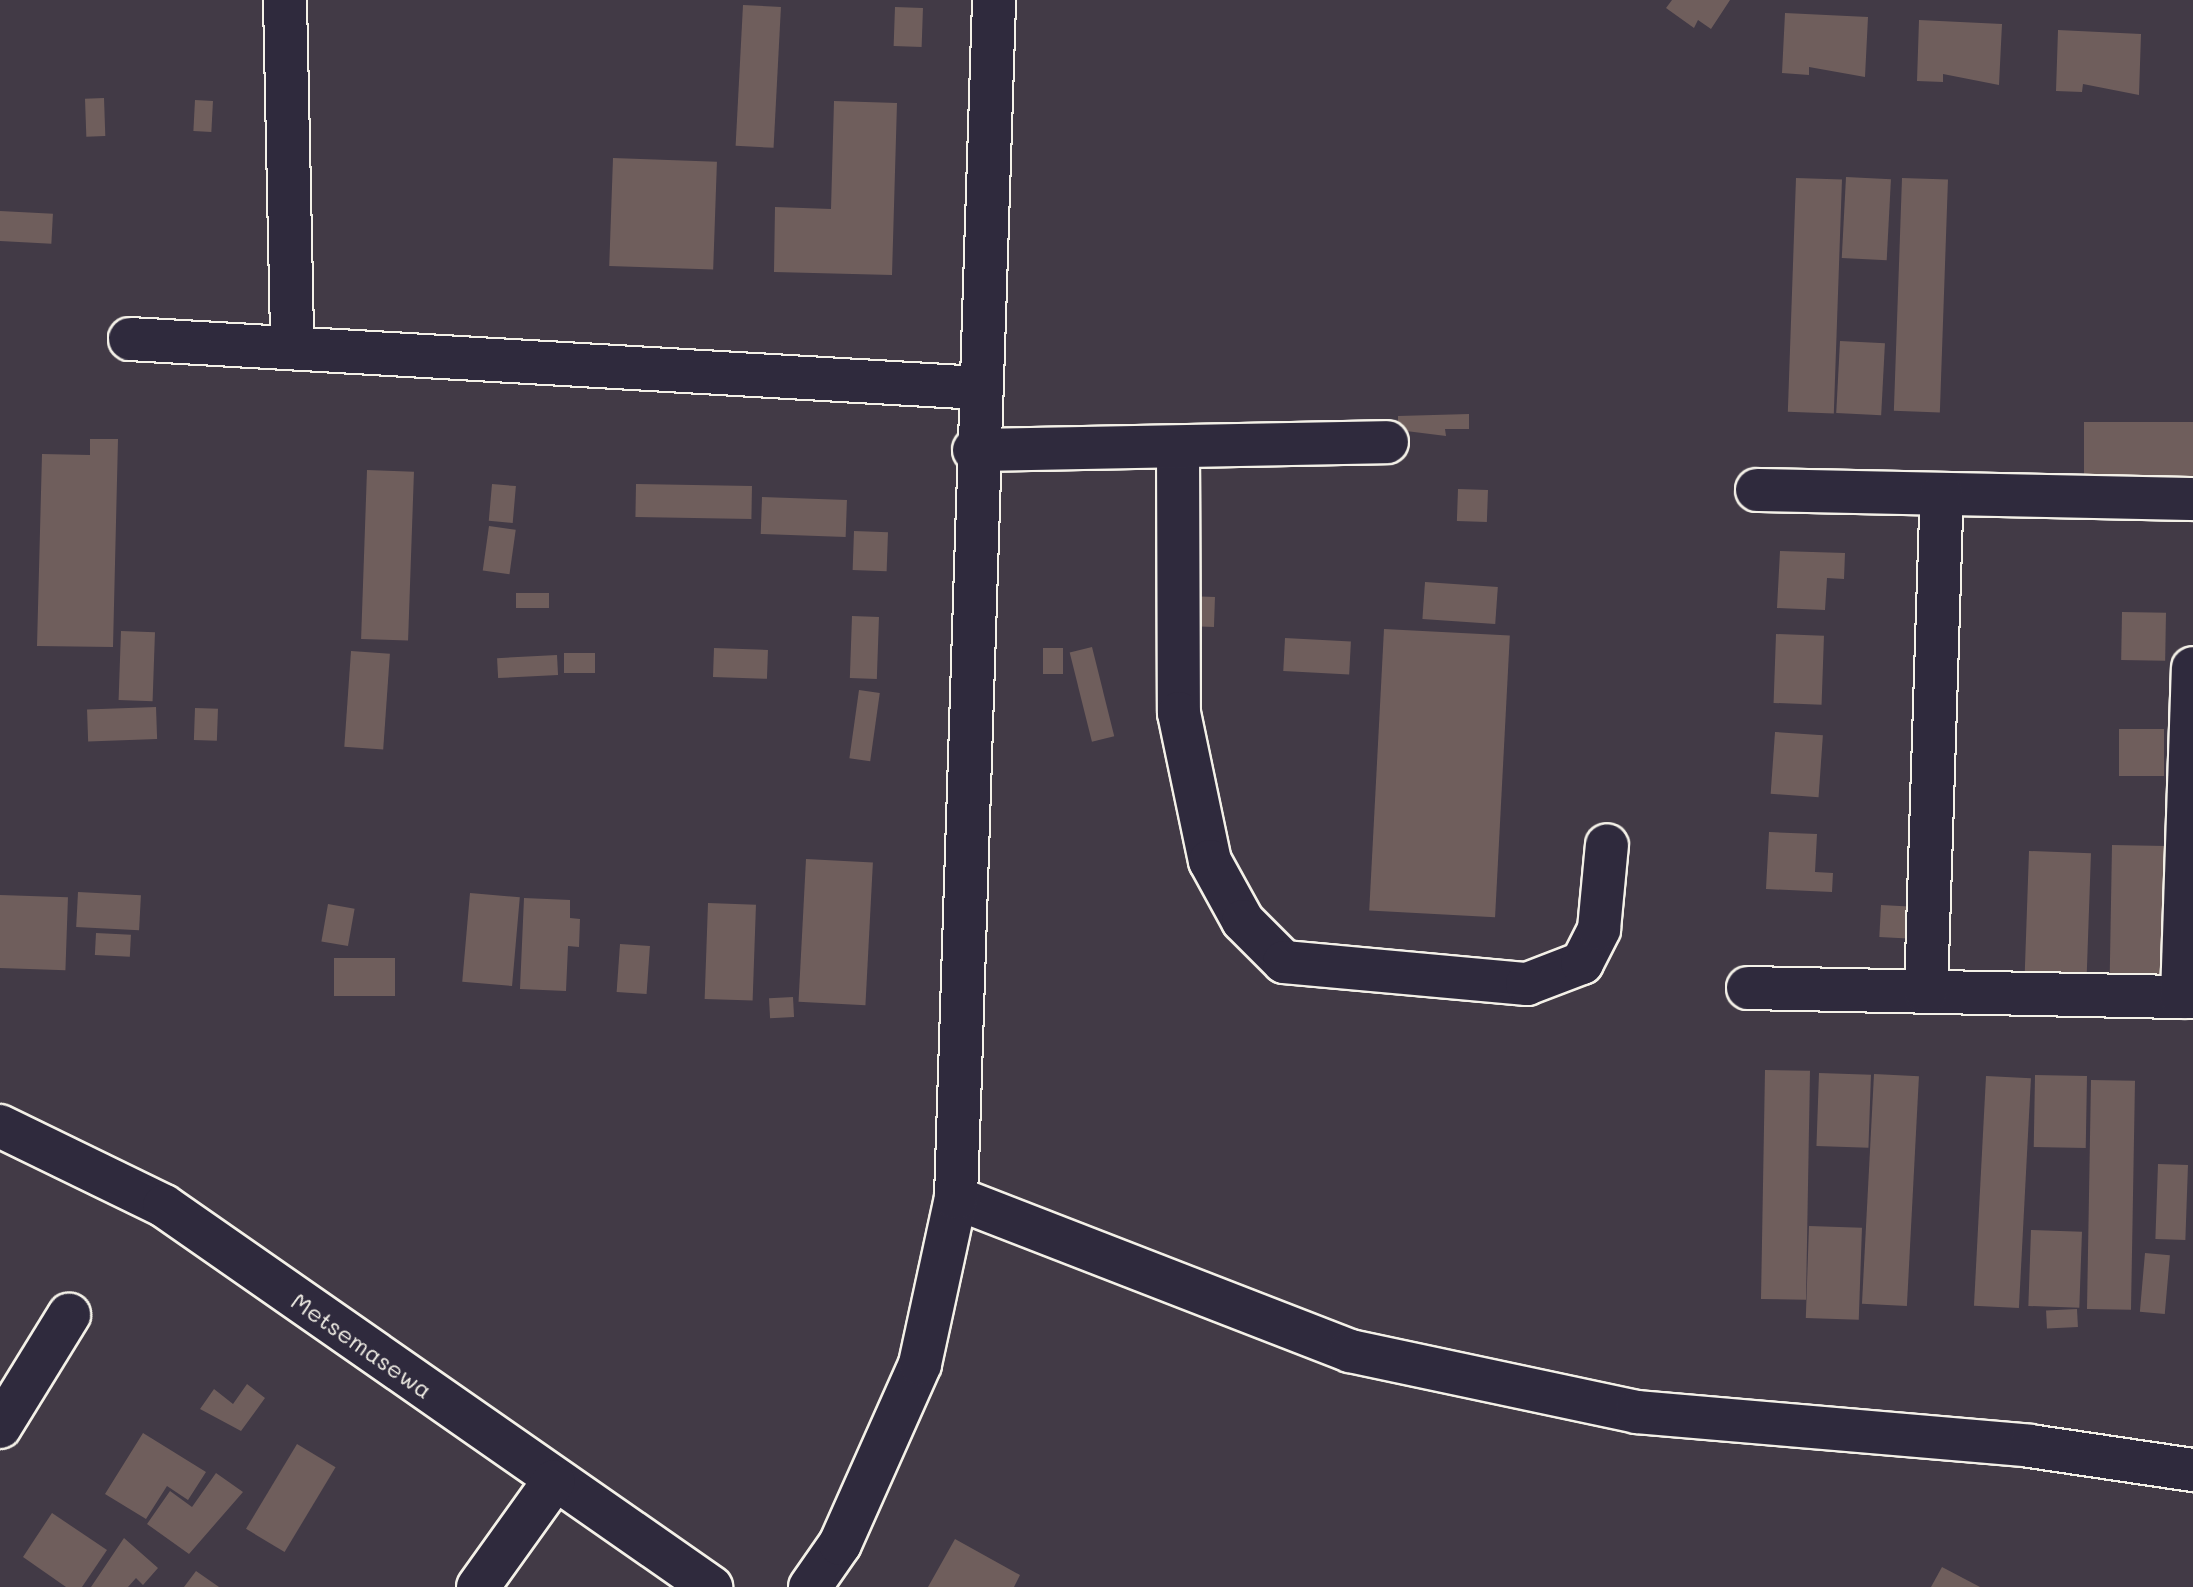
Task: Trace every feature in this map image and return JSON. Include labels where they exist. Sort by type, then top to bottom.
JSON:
[{"type":"street","points":[[285,0],[292,348]]},
{"type":"street","points":[[810,1587],[840,1544],[920,1364],[956,1198],[974,450],[994,0]]},
{"type":"street","points":[[130,339],[979,388]]},
{"type":"street","points":[[974,450],[1387,442]]},
{"type":"street","points":[[1178,448],[1179,713],[1210,861],[1243,921],[1284,962],[1527,984],[1582,963],[1599,929],[1607,845]]},
{"type":"street","points":[[1757,490],[2193,499]]},
{"type":"street","points":[[1926,992],[1942,494]]},
{"type":"street","points":[[1748,988],[2188,997],[2193,668]]},
{"type":"street","name":"Metsemasewa","points":[[0,1126],[164,1206],[554,1481],[711,1587]]},
{"type":"street","points":[[956,1198],[1350,1351],[1637,1412],[2030,1446],[2193,1470]]},
{"type":"street","points":[[0,1427],[69,1315]]},
{"type":"street","points":[[478,1587],[554,1481]]},
{"type":"building","points":[[1672,0],[1730,0],[1711,29],[1698,20],[1694,28],[1666,8]]},
{"type":"building","points":[[743,5],[781,7],[774,148],[736,146]]},
{"type":"building","points":[[895,7],[923,8],[922,47],[894,46]]},
{"type":"building","points":[[1785,13],[1868,17],[1865,77],[1809,67],[1809,75],[1782,73]]},
{"type":"building","points":[[1919,20],[2002,24],[1999,85],[1943,74],[1943,82],[1917,81]]},
{"type":"building","points":[[2058,30],[2141,34],[2139,95],[2083,84],[2082,92],[2056,91]]},
{"type":"building","points":[[104,98],[105,136],[86,137],[85,99]]},
{"type":"building","points":[[195,100],[213,101],[211,132],[193,131]]},
{"type":"building","points":[[834,101],[897,103],[892,275],[774,272],[775,207],[831,209]]},
{"type":"building","points":[[613,158],[717,162],[713,270],[609,266]]},
{"type":"building","points":[[1846,177],[1891,179],[1887,260],[1842,258]]},
{"type":"building","points":[[1796,178],[1842,180],[1834,413],[1788,412]]},
{"type":"building","points":[[1902,178],[1948,180],[1940,412],[1894,411]]},
{"type":"building","points":[[0,211],[53,214],[51,244],[0,241]]},
{"type":"building","points":[[1840,341],[1885,343],[1881,415],[1836,413]]},
{"type":"building","points":[[1469,414],[1469,429],[1445,429],[1446,436],[1398,430],[1398,416]]},
{"type":"building","points":[[2084,422],[2193,422],[2193,485],[2084,485]]},
{"type":"building","points":[[90,439],[118,439],[113,647],[37,646],[42,454],[90,455]]},
{"type":"building","points":[[367,470],[414,472],[408,641],[361,639]]},
{"type":"building","points":[[492,484],[516,486],[513,523],[489,521]]},
{"type":"building","points":[[636,484],[752,486],[751,519],[635,517]]},
{"type":"building","points":[[1458,489],[1488,490],[1487,522],[1457,521]]},
{"type":"building","points":[[762,497],[847,500],[846,537],[761,534]]},
{"type":"building","points":[[489,526],[516,530],[509,574],[483,571]]},
{"type":"building","points":[[854,531],[888,532],[887,571],[853,570]]},
{"type":"building","points":[[1780,551],[1845,553],[1844,579],[1827,578],[1825,610],[1777,608]]},
{"type":"building","points":[[1425,582],[1498,587],[1495,624],[1422,619]]},
{"type":"building","points":[[516,593],[549,593],[549,608],[516,608]]},
{"type":"building","points":[[1187,596],[1215,597],[1214,627],[1186,626]]},
{"type":"building","points":[[2122,612],[2166,613],[2165,661],[2121,660]]},
{"type":"building","points":[[852,616],[879,617],[877,679],[850,678]]},
{"type":"building","points":[[1384,629],[1510,636],[1495,917],[1369,911]]},
{"type":"building","points":[[121,631],[155,632],[153,701],[119,700]]},
{"type":"building","points":[[1776,634],[1824,636],[1822,705],[1774,703]]},
{"type":"building","points":[[1285,638],[1351,641],[1349,674],[1283,671]]},
{"type":"building","points":[[1092,647],[1114,736],[1092,742],[1070,653]]},
{"type":"building","points":[[714,648],[768,650],[767,679],[713,677]]},
{"type":"building","points":[[1043,648],[1063,648],[1063,674],[1043,674]]},
{"type":"building","points":[[351,651],[390,654],[383,749],[344,747]]},
{"type":"building","points":[[564,653],[595,653],[595,673],[564,673]]},
{"type":"building","points":[[557,655],[558,675],[498,678],[497,658]]},
{"type":"building","points":[[859,690],[880,693],[870,761],[849,758]]},
{"type":"building","points":[[156,707],[157,739],[88,741],[87,709]]},
{"type":"building","points":[[195,708],[218,709],[217,741],[194,740]]},
{"type":"building","points":[[2119,729],[2164,729],[2164,776],[2119,776]]},
{"type":"building","points":[[1775,732],[1823,735],[1819,797],[1771,794]]},
{"type":"building","points":[[1769,832],[1817,834],[1815,872],[1833,873],[1832,892],[1766,889]]},
{"type":"building","points":[[2112,845],[2166,846],[2163,990],[2109,989]]},
{"type":"building","points":[[2029,851],[2091,853],[2086,981],[2025,979]]},
{"type":"building","points":[[806,859],[873,863],[865,1005],[799,1002]]},
{"type":"building","points":[[78,892],[141,895],[139,930],[76,927]]},
{"type":"building","points":[[470,893],[520,897],[512,986],[462,982]]},
{"type":"building","points":[[0,895],[68,897],[65,970],[0,968]]},
{"type":"building","points":[[524,898],[570,900],[570,918],[580,919],[579,947],[568,946],[566,991],[520,989]]},
{"type":"building","points":[[708,903],[756,905],[753,1001],[705,999]]},
{"type":"building","points":[[328,904],[355,909],[348,946],[321,941]]},
{"type":"building","points":[[1881,905],[1914,907],[1912,939],[1879,937]]},
{"type":"building","points":[[96,933],[131,935],[130,957],[95,955]]},
{"type":"building","points":[[620,944],[650,946],[647,994],[617,992]]},
{"type":"building","points":[[334,958],[395,958],[395,996],[334,996]]},
{"type":"building","points":[[793,997],[794,1017],[770,1018],[769,998]]},
{"type":"building","points":[[1765,1070],[1810,1071],[1806,1300],[1761,1299]]},
{"type":"building","points":[[1819,1073],[1871,1075],[1868,1148],[1816,1146]]},
{"type":"building","points":[[1874,1074],[1919,1076],[1907,1306],[1862,1304]]},
{"type":"building","points":[[2035,1075],[2087,1076],[2086,1148],[2034,1147]]},
{"type":"building","points":[[1986,1076],[2031,1078],[2019,1308],[1974,1306]]},
{"type":"building","points":[[2091,1080],[2135,1081],[2131,1310],[2087,1309]]},
{"type":"building","points":[[2158,1164],[2188,1165],[2185,1240],[2155,1239]]},
{"type":"building","points":[[1809,1226],[1862,1228],[1859,1320],[1806,1318]]},
{"type":"building","points":[[2031,1230],[2082,1232],[2079,1308],[2028,1306]]},
{"type":"building","points":[[2145,1253],[2170,1255],[2165,1314],[2140,1312]]},
{"type":"building","points":[[2077,1309],[2078,1327],[2047,1329],[2046,1311]]},
{"type":"building","points":[[247,1384],[265,1398],[241,1431],[200,1409],[214,1389],[233,1404]]},
{"type":"building","points":[[143,1433],[206,1472],[188,1500],[167,1486],[146,1519],[105,1494]]},
{"type":"building","points":[[297,1444],[336,1467],[285,1552],[246,1529]]},
{"type":"building","points":[[216,1473],[243,1492],[189,1554],[147,1524],[170,1491],[192,1507]]},
{"type":"building","points":[[52,1513],[107,1550],[82,1587],[66,1587],[23,1557]]},
{"type":"building","points":[[124,1538],[158,1568],[143,1585],[136,1578],[128,1587],[91,1587]]},
{"type":"building","points":[[955,1539],[1020,1575],[1014,1587],[928,1587]]},
{"type":"building","points":[[1942,1567],[1980,1587],[1931,1587]]},
{"type":"building","points":[[196,1571],[219,1587],[184,1587]]}]
